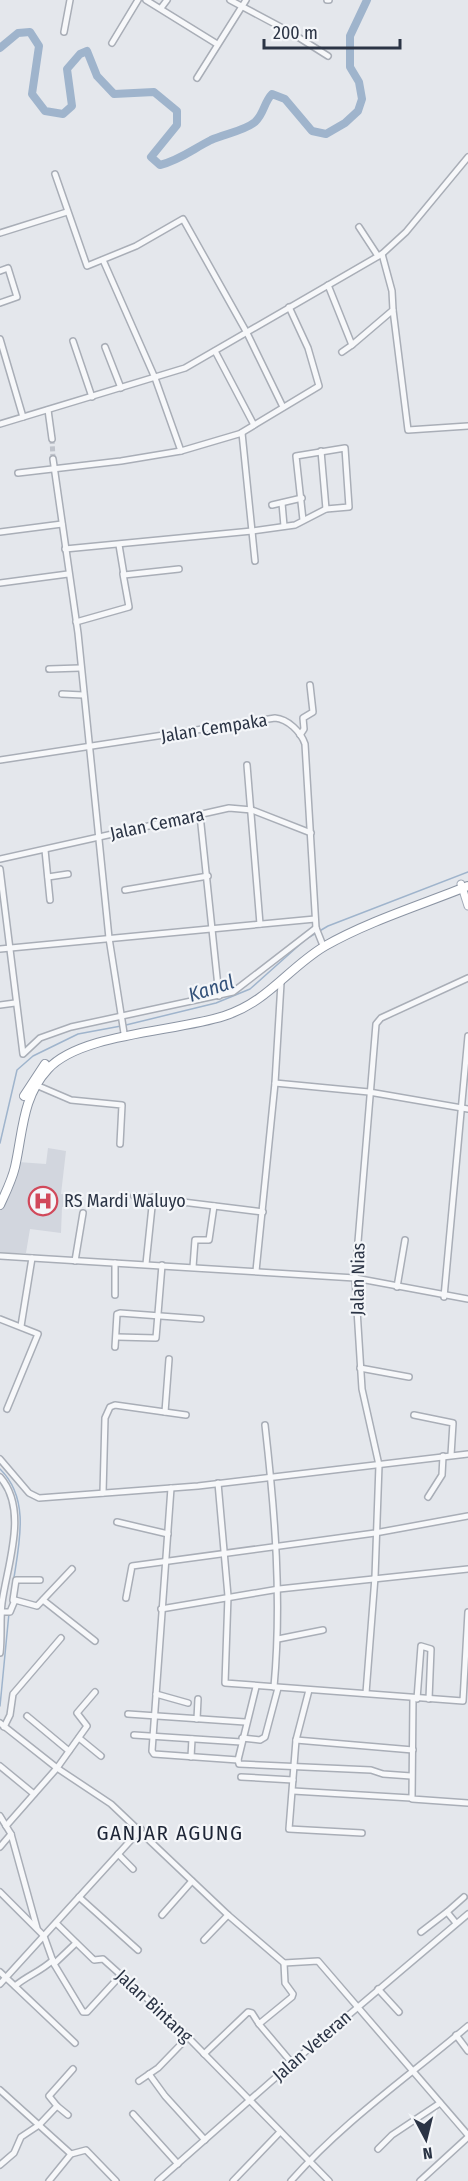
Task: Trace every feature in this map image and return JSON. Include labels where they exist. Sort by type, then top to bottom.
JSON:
[{"type":"highway","points":[[0,1205],[12,1178],[24,1114],[36,1085],[46,1070],[69,1052],[98,1042],[221,1012],[243,1003],[264,991],[322,942],[465,885]]},
{"type":"highway","points":[[0,1192],[10,1168],[20,1108],[37,1073],[66,1048],[124,1031],[145,1031],[203,1022],[238,1011],[281,983],[314,954],[343,937],[465,885]]},
{"type":"main road","points":[[465,885],[468,906]]},
{"type":"street","points":[[63,32],[70,0]]},
{"type":"street","points":[[112,43],[138,0]]},
{"type":"street","points":[[146,0],[217,44]]},
{"type":"street","points":[[161,8],[167,0]]},
{"type":"street","points":[[230,0],[328,56]]},
{"type":"street","points":[[197,78],[246,0]]},
{"type":"street","points":[[0,424],[185,368],[215,351],[380,255],[406,232],[468,157]]},
{"type":"street","points":[[55,174],[84,264],[89,266],[154,237],[183,219],[246,333],[283,407]]},
{"type":"street","points":[[0,233],[67,212]]},
{"type":"street","points":[[359,227],[380,255],[392,291],[408,430],[468,426]]},
{"type":"street","points":[[103,260],[155,378],[181,451]]},
{"type":"street","points":[[0,271],[8,268],[17,297],[0,303]]},
{"type":"street","points":[[328,285],[352,345]]},
{"type":"street","points":[[18,472],[121,461],[181,451],[241,433],[319,383],[308,348],[289,307]]},
{"type":"street","points":[[342,352],[393,310]]},
{"type":"street","points":[[0,339],[23,417]]},
{"type":"street","points":[[73,341],[92,397]]},
{"type":"street","points":[[105,347],[121,388]]},
{"type":"street","points":[[215,351],[254,425]]},
{"type":"street","points":[[48,410],[52,439]]},
{"type":"street","points":[[241,433],[244,435],[255,561]]},
{"type":"street","points":[[65,549],[252,531],[284,526],[303,520],[326,509],[351,506],[347,450],[321,451],[295,456],[303,520]]},
{"type":"street","points":[[321,451],[326,509]]},
{"type":"street","points":[[53,459],[91,747],[109,938],[120,1018],[124,1031]]},
{"type":"street","points":[[272,505],[302,498]]},
{"type":"street","points":[[282,502],[284,526]]},
{"type":"street","points":[[0,532],[62,524]]},
{"type":"street","points":[[76,622],[129,607],[119,545]]},
{"type":"street","points":[[123,574],[179,569]]},
{"type":"street","points":[[0,582],[68,574]]},
{"type":"street","points":[[49,669],[80,668]]},
{"type":"street","points":[[310,685],[313,712],[303,718],[304,729],[300,735],[305,744],[316,930],[322,942]]},
{"type":"street","points":[[62,694],[83,694]]},
{"type":"street","name":"Jalan Cempaka","points":[[0,760],[275,718],[287,721],[300,735]]},
{"type":"street","points":[[247,765],[260,924]]},
{"type":"street","name":"Jalan Cemara","points":[[0,859],[229,808],[252,810],[311,833]]},
{"type":"street","points":[[200,815],[219,996]]},
{"type":"street","points":[[45,850],[50,900]]},
{"type":"street","points":[[0,869],[8,948],[23,1054],[40,1038],[53,1033],[219,996],[238,989],[316,930]]},
{"type":"street","points":[[48,877],[68,874]]},
{"type":"street","points":[[125,890],[208,876]]},
{"type":"street","points":[[0,949],[315,919]]},
{"type":"street","name":"Jalan Nias","points":[[366,1693],[375,1577],[379,1465],[360,1368],[355,1278],[369,1092],[377,1023],[468,978]]},
{"type":"street","points":[[256,1271],[275,1083],[281,983]]},
{"type":"street","points":[[0,1005],[15,1003]]},
{"type":"street","points":[[444,1297],[465,1108],[468,1036]]},
{"type":"street","points":[[275,1083],[369,1092],[465,1108]]},
{"type":"street","points":[[36,1085],[71,1100],[122,1105],[120,1144]]},
{"type":"street","points":[[134,1196],[263,1212]]},
{"type":"street","points":[[146,1264],[153,1197]]},
{"type":"street","points":[[193,1267],[195,1240],[209,1239],[214,1206]]},
{"type":"street","points":[[75,1261],[83,1213]]},
{"type":"street","points":[[397,1287],[405,1240]]},
{"type":"street","points":[[0,1256],[355,1278],[444,1297],[468,1299]]},
{"type":"street","points":[[21,1326],[32,1258]]},
{"type":"street","points":[[115,1263],[115,1295]]},
{"type":"street","points":[[117,1337],[156,1339],[162,1265]]},
{"type":"street","points":[[115,1347],[117,1314],[120,1312],[201,1318]]},
{"type":"street","points":[[0,1319],[39,1334],[7,1409]]},
{"type":"street","points":[[165,1412],[169,1359]]},
{"type":"street","points":[[360,1368],[409,1377]]},
{"type":"street","points":[[103,1493],[107,1410],[115,1406],[186,1415]]},
{"type":"street","points":[[414,1415],[453,1423],[451,1455]]},
{"type":"street","points":[[134,1734],[192,1739],[260,1740],[265,1737],[276,1688],[279,1589],[278,1546],[265,1425]]},
{"type":"street","points":[[0,1459],[36,1497],[171,1488],[468,1454]]},
{"type":"street","points":[[428,1497],[442,1475],[443,1456]]},
{"type":"street","points":[[0,1477],[9,1491],[13,1517],[0,1653]]},
{"type":"street","points":[[218,1483],[228,1596],[224,1682],[256,1687],[464,1701],[468,1612]]},
{"type":"street","points":[[171,1488],[161,1609],[161,1647],[154,1716],[153,1754],[238,1760]]},
{"type":"street","points":[[126,1598],[130,1566],[375,1533],[468,1516]]},
{"type":"street","points":[[117,1522],[131,1523],[168,1534]]},
{"type":"street","points":[[13,1600],[36,1607],[72,1569]]},
{"type":"street","points":[[161,1609],[279,1589],[375,1577],[468,1569]]},
{"type":"street","points":[[4,1612],[13,1600],[16,1580],[40,1580]]},
{"type":"street","points":[[43,1600],[94,1641]]},
{"type":"street","points":[[278,1639],[323,1630]]},
{"type":"street","points":[[61,1638],[13,1694],[10,1715],[2,1725],[57,1768],[107,1800],[141,1829],[228,1915],[284,1963],[318,1961],[468,2136],[420,2181]]},
{"type":"street","points":[[411,1798],[415,1698],[421,1646],[431,1649],[429,1699]]},
{"type":"street","points":[[256,1687],[245,1722],[239,1764],[368,1770],[411,1776]]},
{"type":"street","points":[[309,1690],[296,1740],[291,1830],[362,1833]]},
{"type":"street","points":[[6,1826],[57,1768],[87,1725],[78,1712],[95,1692]]},
{"type":"street","points":[[156,1694],[188,1703]]},
{"type":"street","points":[[197,1719],[198,1699]]},
{"type":"street","points":[[128,1714],[245,1722]]},
{"type":"street","points":[[27,1716],[69,1751]]},
{"type":"street","points":[[79,1737],[101,1756]]},
{"type":"street","points":[[191,1757],[192,1739]]},
{"type":"street","points":[[296,1740],[413,1750]]},
{"type":"street","points":[[0,1766],[34,1794]]},
{"type":"street","points":[[241,1778],[293,1780]]},
{"type":"street","points":[[293,1791],[468,1803]]},
{"type":"street","points":[[0,1816],[11,1834],[37,1928]]},
{"type":"street","points":[[0,1984],[141,1829]]},
{"type":"street","points":[[0,1847],[11,1834]]},
{"type":"street","points":[[118,1854],[133,1869]]},
{"type":"street","points":[[162,1915],[192,1881]]},
{"type":"street","points":[[0,1892],[44,1936],[53,1962],[84,2012],[121,1975]]},
{"type":"street","points":[[79,1897],[138,1950]]},
{"type":"street","points":[[421,1932],[464,1898]]},
{"type":"street","points":[[447,1912],[456,1923]]},
{"type":"street","name":"Jalan Veteran","points":[[159,2181],[249,2100],[468,1914]]},
{"type":"street","points":[[204,1940],[228,1915]]},
{"type":"street","name":"Jalan Bintang","points":[[56,1923],[94,1960],[104,1959],[188,2037],[329,2181]]},
{"type":"street","points":[[15,1986],[29,1975],[40,1972],[76,1943]]},
{"type":"street","points":[[259,2024],[293,1996],[285,1983],[284,1963]]},
{"type":"street","points":[[0,1971],[75,2043]]},
{"type":"street","points":[[378,1989],[399,2012]]},
{"type":"street","points":[[204,2054],[248,2012],[252,2013],[292,2063]]},
{"type":"street","points":[[291,2181],[309,2160],[361,2111],[413,2072],[468,2025]]},
{"type":"street","points":[[456,2036],[468,2051]]},
{"type":"street","points":[[139,2081],[188,2037]]},
{"type":"street","points":[[68,2115],[49,2096],[73,2069]]},
{"type":"street","points":[[149,2074],[165,2096],[205,2140]]},
{"type":"street","points":[[0,2090],[71,2154]]},
{"type":"street","points":[[378,2149],[392,2135],[440,2103]]},
{"type":"street","points":[[0,2165],[14,2153],[21,2137],[39,2125],[57,2106]]},
{"type":"street","points":[[133,2114],[178,2164]]},
{"type":"street","points":[[233,2181],[280,2132]]},
{"type":"street","points":[[50,2181],[71,2154],[80,2150],[90,2151],[116,2181]]},
{"type":"shaded area","name":"RS Mardi Waluyo","points":[[48,1148],[66,1151],[61,1194],[83,1195],[83,1208],[62,1207],[61,1233],[30,1229],[26,1253],[0,1253],[0,1208],[18,1162],[46,1164]]},
{"type":"waterway","points":[[0,48],[18,33],[30,32],[39,46],[32,94],[45,111],[63,114],[72,106],[67,69],[80,54],[87,51],[97,76],[114,94],[154,92],[177,111],[177,125],[151,157],[160,165],[255,122],[272,94],[285,99],[312,131],[326,134],[345,123],[358,111],[362,99],[359,82],[350,67],[350,36],[367,0]]},
{"type":"waterway","name":"Kanal","points":[[126,1025],[216,1003],[250,989],[306,939],[328,926],[468,872]]},
{"type":"waterway","name":"Kanal","points":[[0,1143],[17,1070],[33,1056],[78,1034],[121,1026]]},
{"type":"waterway","name":"Kanal","points":[[0,1469],[10,1482],[20,1511],[19,1543],[12,1591]]},
{"type":"waterway","name":"Kanal","points":[[0,1706],[9,1613]]},
{"type":"tunnel","points":[[52,439],[53,459]]},
{"type":"place","name":"RS Mardi Waluyo","points":[[43,1201]]},
{"type":"district","name":"GANJAR AGUNG","points":[[170,1833]]}]
